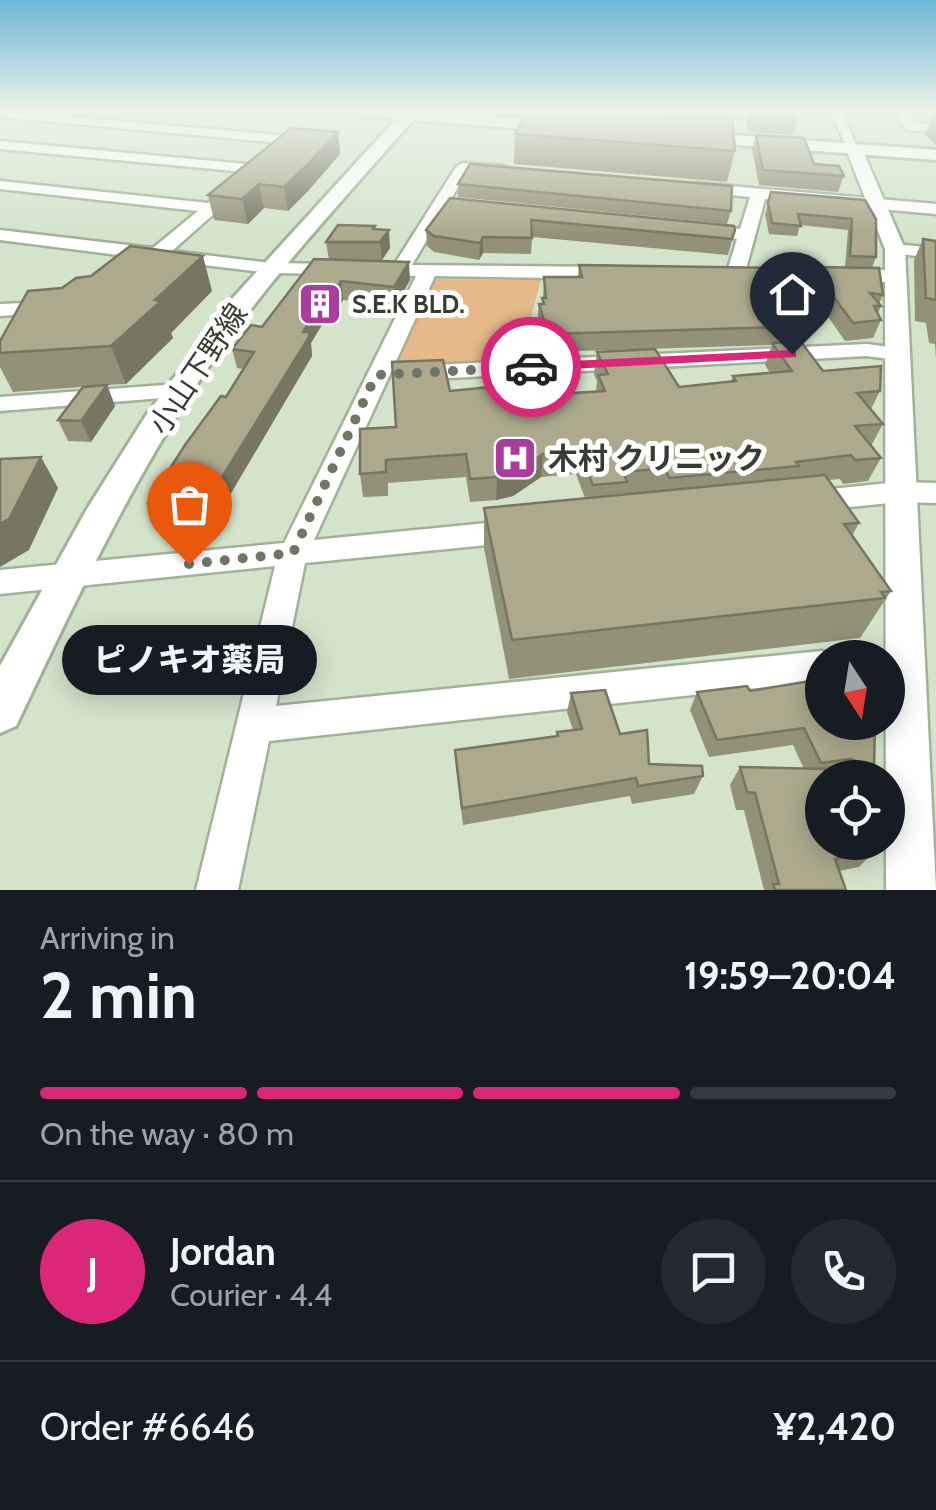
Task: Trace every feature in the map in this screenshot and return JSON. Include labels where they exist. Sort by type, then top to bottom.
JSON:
[{"type":"main road","name":"小山下野線","points":[[0,711],[69,576],[179,391],[271,268],[375,153]]},
{"type":"main road","points":[[895,153],[936,156]]},
{"type":"street","points":[[12,162],[31,153]]},
{"type":"street","points":[[75,153],[256,170]]},
{"type":"street","points":[[126,280],[277,153]]},
{"type":"street","points":[[856,153],[877,203],[894,262],[898,640]]},
{"type":"street","points":[[398,270],[463,167],[530,173]]},
{"type":"street","points":[[0,185],[212,208]]},
{"type":"street","points":[[683,186],[936,208]]},
{"type":"street","points":[[759,194],[746,235],[726,274],[894,262],[936,253]]},
{"type":"street","points":[[440,204],[460,206]]},
{"type":"street","points":[[688,229],[746,235]]},
{"type":"street","points":[[0,236],[271,268],[640,274]]},
{"type":"street","points":[[217,890],[293,553],[428,271]]},
{"type":"street","points":[[0,310],[77,306]]},
{"type":"street","points":[[376,375],[867,350],[896,354]]},
{"type":"street","points":[[0,404],[179,391]]},
{"type":"street","points":[[778,504],[898,492],[936,494]]},
{"type":"street","points":[[0,582],[546,528]]},
{"type":"street","points":[[254,726],[805,668]]},
{"type":"street","points":[[902,740],[912,890]]},
{"type":"shaded area","points":[[438,279],[541,280],[519,361],[404,368],[393,361],[431,284]]},
{"type":"building","points":[[261,153],[319,153],[284,187],[259,184],[242,199],[208,195]]},
{"type":"building","points":[[760,153],[810,153],[814,164],[839,166],[844,176],[763,170]]},
{"type":"building","points":[[470,164],[732,186],[731,211],[458,184]]},
{"type":"building","points":[[771,192],[865,200],[876,219],[876,257],[850,256],[852,219],[798,214],[801,226],[772,223],[768,203]]},
{"type":"building","points":[[450,198],[734,226],[735,230],[732,239],[531,220],[532,238],[483,237],[480,243],[434,236],[426,230]]},
{"type":"building","points":[[338,225],[389,230],[380,242],[326,242]]},
{"type":"building","points":[[923,239],[936,241],[936,300],[926,298]]},
{"type":"building","points":[[130,246],[203,256],[111,346],[0,353],[0,341],[28,291],[62,288],[76,278],[91,276]]},
{"type":"building","points":[[314,259],[409,262],[394,287],[341,281],[333,295],[326,294],[303,332],[309,332],[309,337],[201,511],[148,503],[185,445],[221,396],[226,397],[254,352],[232,349],[251,325],[262,327]]},
{"type":"building","points":[[579,265],[773,268],[805,320],[780,320],[785,327],[548,334],[539,304],[544,304],[542,298],[546,298],[544,277],[582,277]]},
{"type":"building","points":[[812,267],[879,268],[883,295],[870,293],[881,306],[874,306],[881,320],[853,323]]},
{"type":"building","points":[[801,342],[823,371],[881,366],[880,391],[857,393],[883,424],[855,426],[881,458],[855,460],[851,455],[796,462],[799,466],[669,478],[665,468],[623,472],[627,482],[593,485],[579,451],[543,454],[514,473],[497,477],[470,479],[466,454],[386,460],[386,472],[360,474],[360,429],[396,427],[392,362],[443,360],[450,391],[553,383],[557,394],[605,391],[598,375],[608,374],[597,352],[655,349],[679,387],[736,381],[733,376],[792,371],[772,343]]},
{"type":"building","points":[[107,385],[81,421],[58,420],[83,387]]},
{"type":"building","points":[[41,457],[9,519],[0,524],[0,459]]},
{"type":"building","points":[[825,475],[859,523],[844,524],[891,591],[881,592],[885,598],[512,640],[484,508]]},
{"type":"building","points":[[805,682],[805,730],[717,740],[697,692],[747,686],[750,691]]},
{"type":"building","points":[[605,690],[620,734],[647,730],[649,764],[702,766],[703,776],[638,786],[636,778],[462,808],[455,750],[582,729],[571,693]]},
{"type":"building","points":[[810,740],[875,740],[874,760],[820,760]]},
{"type":"building","points":[[740,767],[805,769],[805,860],[835,860],[846,890],[775,890],[773,884],[779,884],[755,793],[747,792]]},
{"type":"way so far","points":[[189,564],[293,553],[376,375],[531,367]]},
{"type":"place","name":"S.E.K BLD.","points":[[320,304]]},
{"type":"place","name":"木村 クリニック","points":[[515,458]]},
{"type":"place","name":"ピノキオ薬局","points":[[189,564]]},
{"type":"route","points":[[531,367],[792,354]]}]
